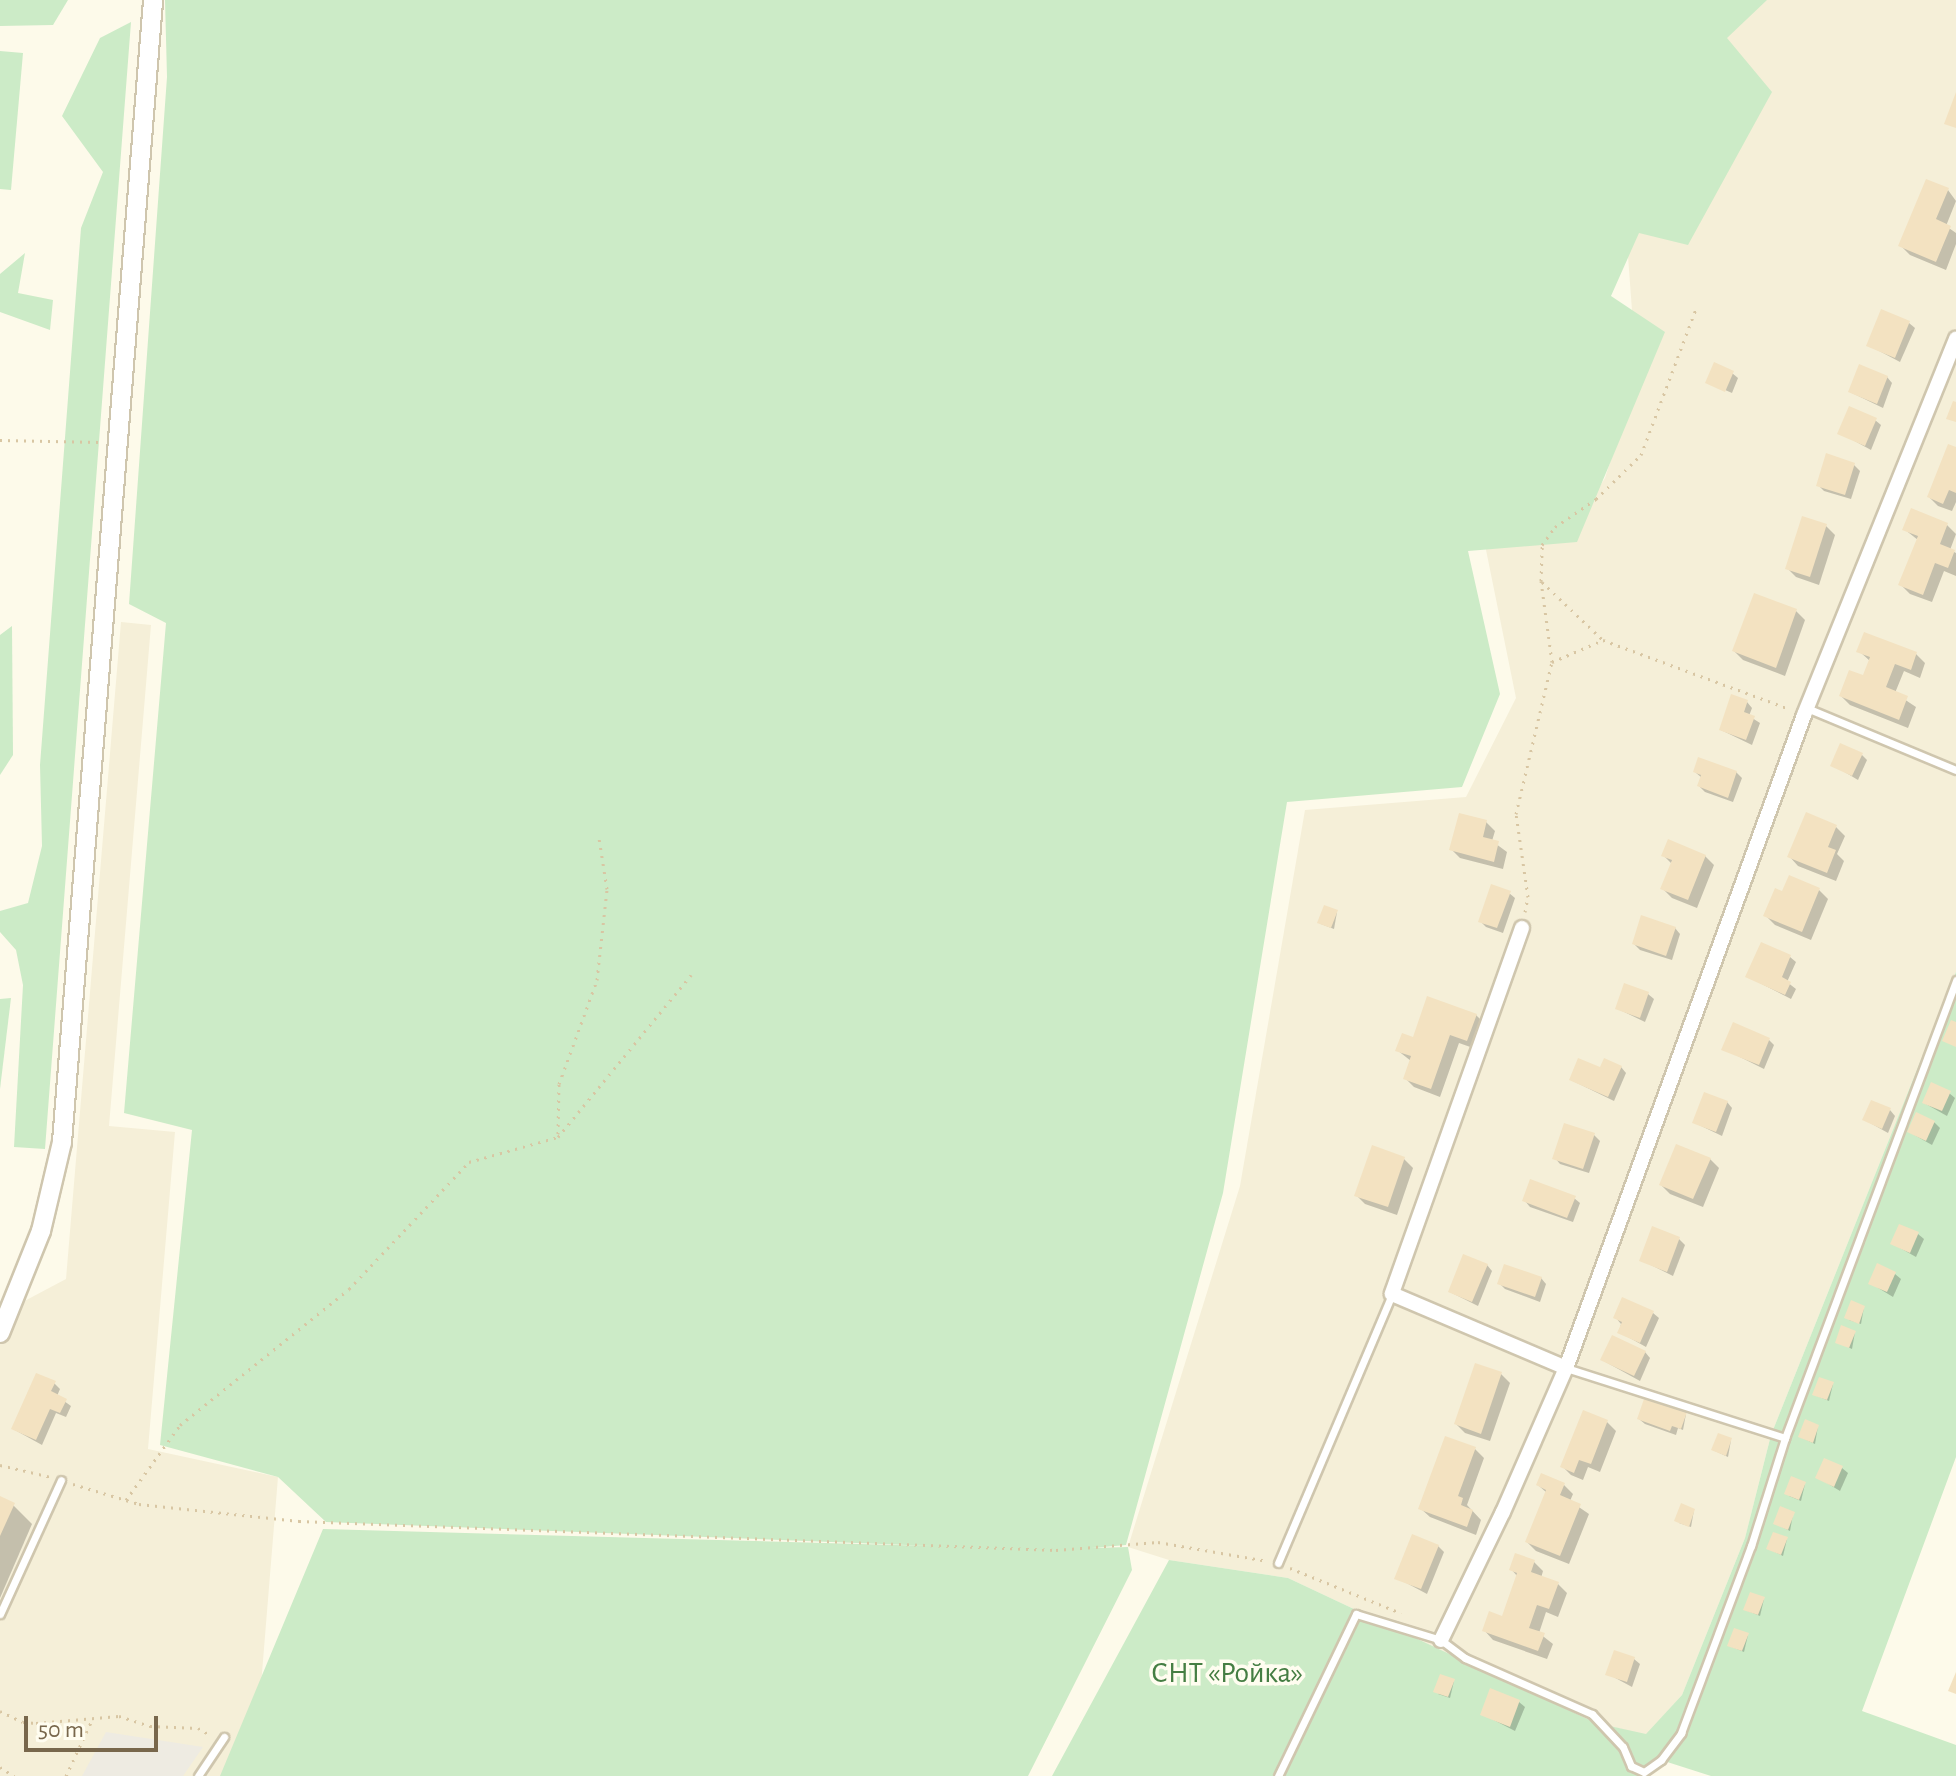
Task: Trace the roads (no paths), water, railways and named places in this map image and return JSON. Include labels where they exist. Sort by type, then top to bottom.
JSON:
[{"type":"street","points":[[2,1328],[41,1231],[62,1142],[153,0]]},
{"type":"street","points":[[1441,1640],[1503,1512],[1566,1368],[1806,711],[1956,339]]},
{"type":"street","points":[[1522,928],[1392,1294],[1566,1368]]},
{"type":"lane","points":[[1806,711],[1956,770]]},
{"type":"lane","points":[[1278,1776],[1356,1614],[1441,1640],[1465,1658],[1592,1714],[1623,1747],[1631,1766],[1644,1772],[1661,1760],[1681,1733],[1751,1546],[1785,1438],[1956,980]]},
{"type":"lane","points":[[1278,1563],[1392,1294]]},
{"type":"lane","points":[[1566,1368],[1785,1438]]},
{"type":"lane","points":[[0,1614],[61,1480]]},
{"type":"lane","points":[[198,1776],[222,1740]]},
{"type":"park label","name":"СНТ «Ройка»","points":[[1227,1673]]}]
